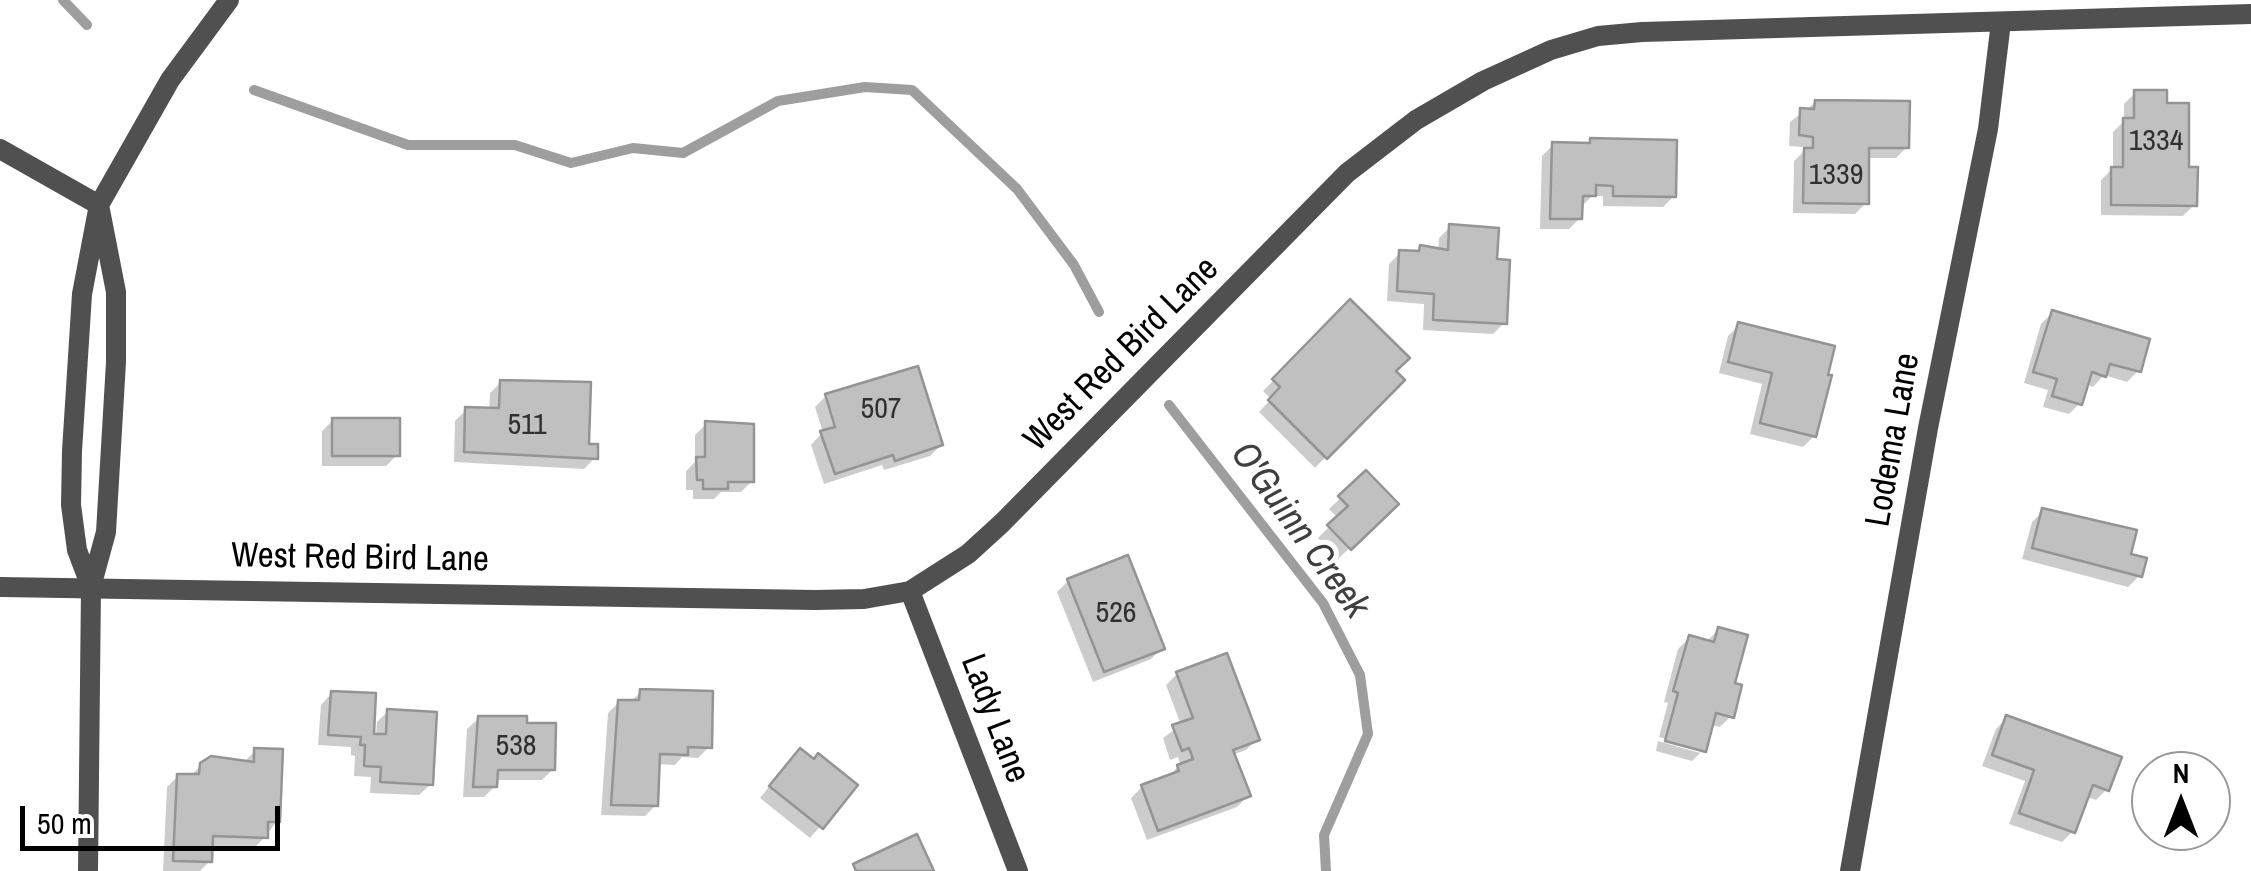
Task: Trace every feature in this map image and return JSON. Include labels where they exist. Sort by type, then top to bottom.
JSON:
[{"type":"street","points":[[90,587],[77,550],[71,505],[82,294],[99,205],[170,80],[229,0]]},
{"type":"street","name":"West Red Bird Lane","points":[[0,588],[814,600],[864,599],[910,591],[968,554],[1002,523],[1346,173],[1416,120],[1483,81],[1551,50],[1612,35],[2251,14]]},
{"type":"street","name":"Lodema Lane","points":[[1850,871],[1928,428],[1988,129],[2001,22]]},
{"type":"street","points":[[0,149],[99,205],[116,292],[106,532],[90,587],[88,871]]},
{"type":"street","name":"Lady Lane","points":[[910,591],[1018,871]]},
{"type":"building","points":[[2134,90],[2167,90],[2167,103],[2189,103],[2189,167],[2198,167],[2197,206],[2111,205],[2111,167],[2123,167],[2123,118],[2134,118]]},
{"type":"building","points":[[1815,100],[1910,101],[1909,148],[1869,148],[1869,204],[1803,203],[1804,148],[1813,148],[1813,137],[1799,135],[1800,108],[1814,109]]},
{"type":"building","points":[[1590,138],[1677,140],[1676,197],[1613,196],[1613,186],[1596,185],[1596,196],[1583,196],[1582,219],[1550,219],[1552,142],[1590,143]]},
{"type":"building","points":[[1449,224],[1499,228],[1497,259],[1510,260],[1507,324],[1433,320],[1434,294],[1397,291],[1399,250],[1419,251],[1420,245],[1448,250]]},
{"type":"building","points":[[1350,299],[1410,358],[1396,371],[1405,380],[1327,459],[1268,400],[1280,387],[1272,379]]},
{"type":"building","points":[[2052,310],[2150,339],[2141,372],[2110,364],[2106,377],[2092,372],[2082,405],[2052,396],[2057,379],[2033,372]]},
{"type":"building","points":[[1738,322],[1835,346],[1816,437],[1760,423],[1772,373],[1728,362]]},
{"type":"building","points":[[918,366],[943,445],[895,461],[893,455],[835,474],[820,431],[835,427],[825,394]]},
{"type":"building","points":[[500,380],[591,382],[589,444],[598,444],[598,459],[464,452],[465,407],[499,408]]},
{"type":"building","points":[[332,418],[400,418],[400,456],[332,456]]},
{"type":"building","points":[[705,421],[754,424],[754,482],[728,482],[728,489],[703,489],[703,480],[697,480],[696,457],[705,457]]},
{"type":"building","points":[[1366,470],[1399,504],[1351,550],[1327,525],[1348,506],[1338,496]]},
{"type":"building","points":[[2042,508],[2137,530],[2131,554],[2147,558],[2142,577],[2032,548]]},
{"type":"building","points":[[1128,555],[1165,649],[1104,672],[1067,579]]},
{"type":"building","points":[[1718,627],[1748,635],[1735,683],[1742,685],[1734,718],[1716,713],[1706,752],[1665,741],[1678,693],[1673,691],[1689,635],[1714,642]]},
{"type":"building","points":[[1227,653],[1260,740],[1233,750],[1251,796],[1158,831],[1141,785],[1179,771],[1177,765],[1193,759],[1189,748],[1182,751],[1172,725],[1193,718],[1176,672]]},
{"type":"building","points":[[640,689],[713,691],[712,748],[688,747],[688,755],[660,754],[658,806],[611,805],[618,700],[639,700]]},
{"type":"building","points":[[331,691],[376,693],[374,734],[386,734],[387,709],[437,712],[433,785],[380,782],[381,767],[364,766],[365,745],[360,745],[361,737],[328,735]]},
{"type":"building","points":[[2006,715],[2122,757],[2109,791],[2093,785],[2075,833],[2019,813],[2034,770],[1992,755]]},
{"type":"building","points":[[478,716],[527,716],[527,723],[556,723],[555,770],[498,770],[497,787],[473,787]]},
{"type":"building","points":[[254,748],[283,749],[280,822],[268,822],[268,838],[213,836],[212,862],[173,861],[177,774],[199,774],[200,763],[211,756],[254,762]]},
{"type":"building","points":[[800,748],[814,759],[818,753],[858,785],[823,829],[769,786]]},
{"type":"building","points":[[917,834],[934,871],[856,871],[853,864]]},
{"type":"waterway","name":"O'Guinn Creek","points":[[63,0],[87,25]]},
{"type":"waterway","name":"O'Guinn Creek","points":[[254,90],[408,145],[515,145],[571,163],[633,148],[683,153],[778,101],[865,87],[912,90],[1017,189],[1074,265],[1099,312]]},
{"type":"waterway","name":"O'Guinn Creek","points":[[1169,405],[1323,603],[1360,675],[1368,734],[1324,835],[1326,871]]}]
